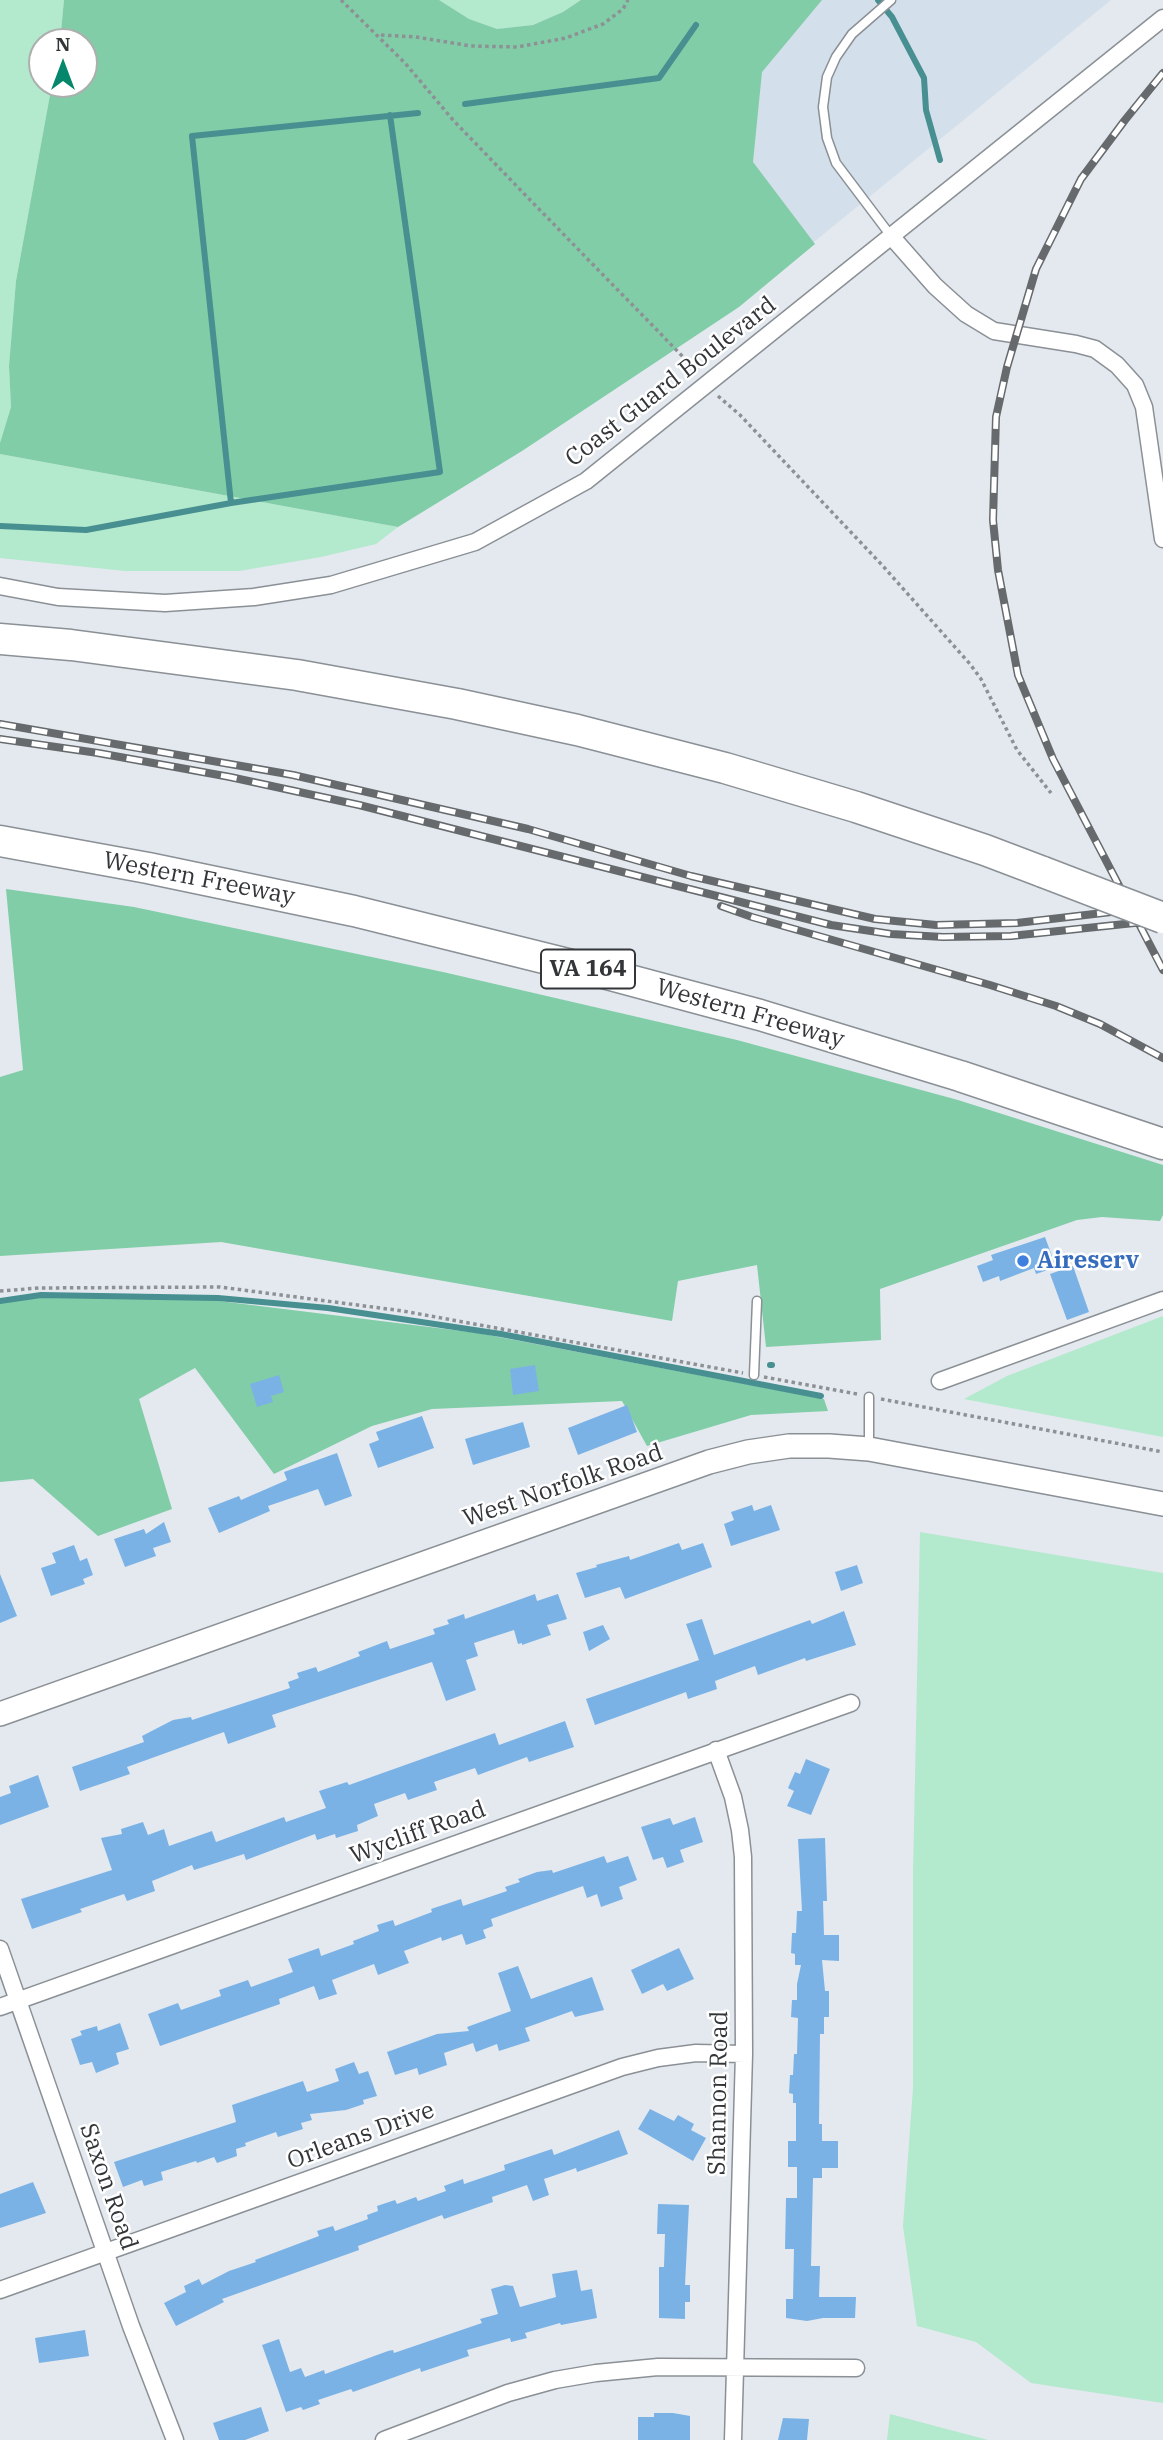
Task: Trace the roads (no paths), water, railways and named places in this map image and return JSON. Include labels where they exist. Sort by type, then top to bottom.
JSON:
[{"type":"highway","points":[[0,639],[97,648],[296,675],[457,704],[577,730],[725,768],[856,807],[985,850],[1163,918]]},
{"type":"highway","name":"Western Freeway","points":[[0,841],[148,868],[355,911],[592,970],[760,1015],[960,1076],[1163,1144]]},
{"type":"highway","points":[[0,861],[218,888],[355,911]]},
{"type":"street","name":"Coast Guard Boulevard","points":[[0,586],[58,597],[165,603],[254,597],[331,585],[475,542],[586,481],[1163,18]]},
{"type":"street","points":[[891,236],[935,286],[966,314],[994,331],[1095,349],[1117,365],[1135,385],[1143,407],[1163,539]]},
{"type":"street","points":[[940,1381],[1163,1300]]},
{"type":"street","name":"West Norfolk Road","points":[[0,1714],[709,1462],[748,1452],[829,1446],[869,1449],[1163,1504]]},
{"type":"street","name":"Wycliff Road","points":[[0,2007],[851,1703]]},
{"type":"street","name":"Shannon Road","points":[[716,1751],[733,1797],[743,1857],[744,2054],[733,2440]]},
{"type":"street","name":"Saxon Road","points":[[0,1949],[131,2326],[175,2440]]},
{"type":"street","name":"Orleans Drive","points":[[0,2290],[622,2067],[658,2058],[696,2053],[744,2054]]},
{"type":"street","points":[[384,2440],[424,2433],[508,2393],[555,2380],[596,2373],[659,2367],[856,2368]]},
{"type":"lane","points":[[891,0],[852,34],[836,57],[827,77],[823,107],[827,138],[836,163],[891,236]]},
{"type":"lane","points":[[754,1375],[757,1301]]},
{"type":"lane","points":[[869,1397],[869,1449]]},
{"type":"waterway","points":[[878,0],[892,17],[924,78],[926,110],[940,160]]},
{"type":"waterway","points":[[465,104],[659,78],[696,25]]},
{"type":"waterway","points":[[0,526],[86,530],[231,503],[192,136],[418,113]]},
{"type":"waterway","points":[[231,503],[440,472],[390,115]]},
{"type":"waterway","points":[[0,1301],[41,1295],[218,1298],[328,1308],[501,1334],[821,1396]]},
{"type":"railway","points":[[1163,73],[1081,179],[1036,269],[1007,367],[996,417],[993,520],[998,570],[1018,675],[1053,759],[1163,970]]},
{"type":"railway","points":[[0,724],[293,775],[528,829],[691,876],[875,919],[936,925],[1017,923],[1163,906]]},
{"type":"railway","points":[[0,739],[98,753],[230,777],[359,805],[831,925],[891,934],[943,937],[1011,936],[1163,920]]},
{"type":"railway","points":[[721,906],[1056,1006],[1100,1024],[1163,1058]]},
{"type":"place","name":"Aireserv","points":[[1023,1261]]}]
